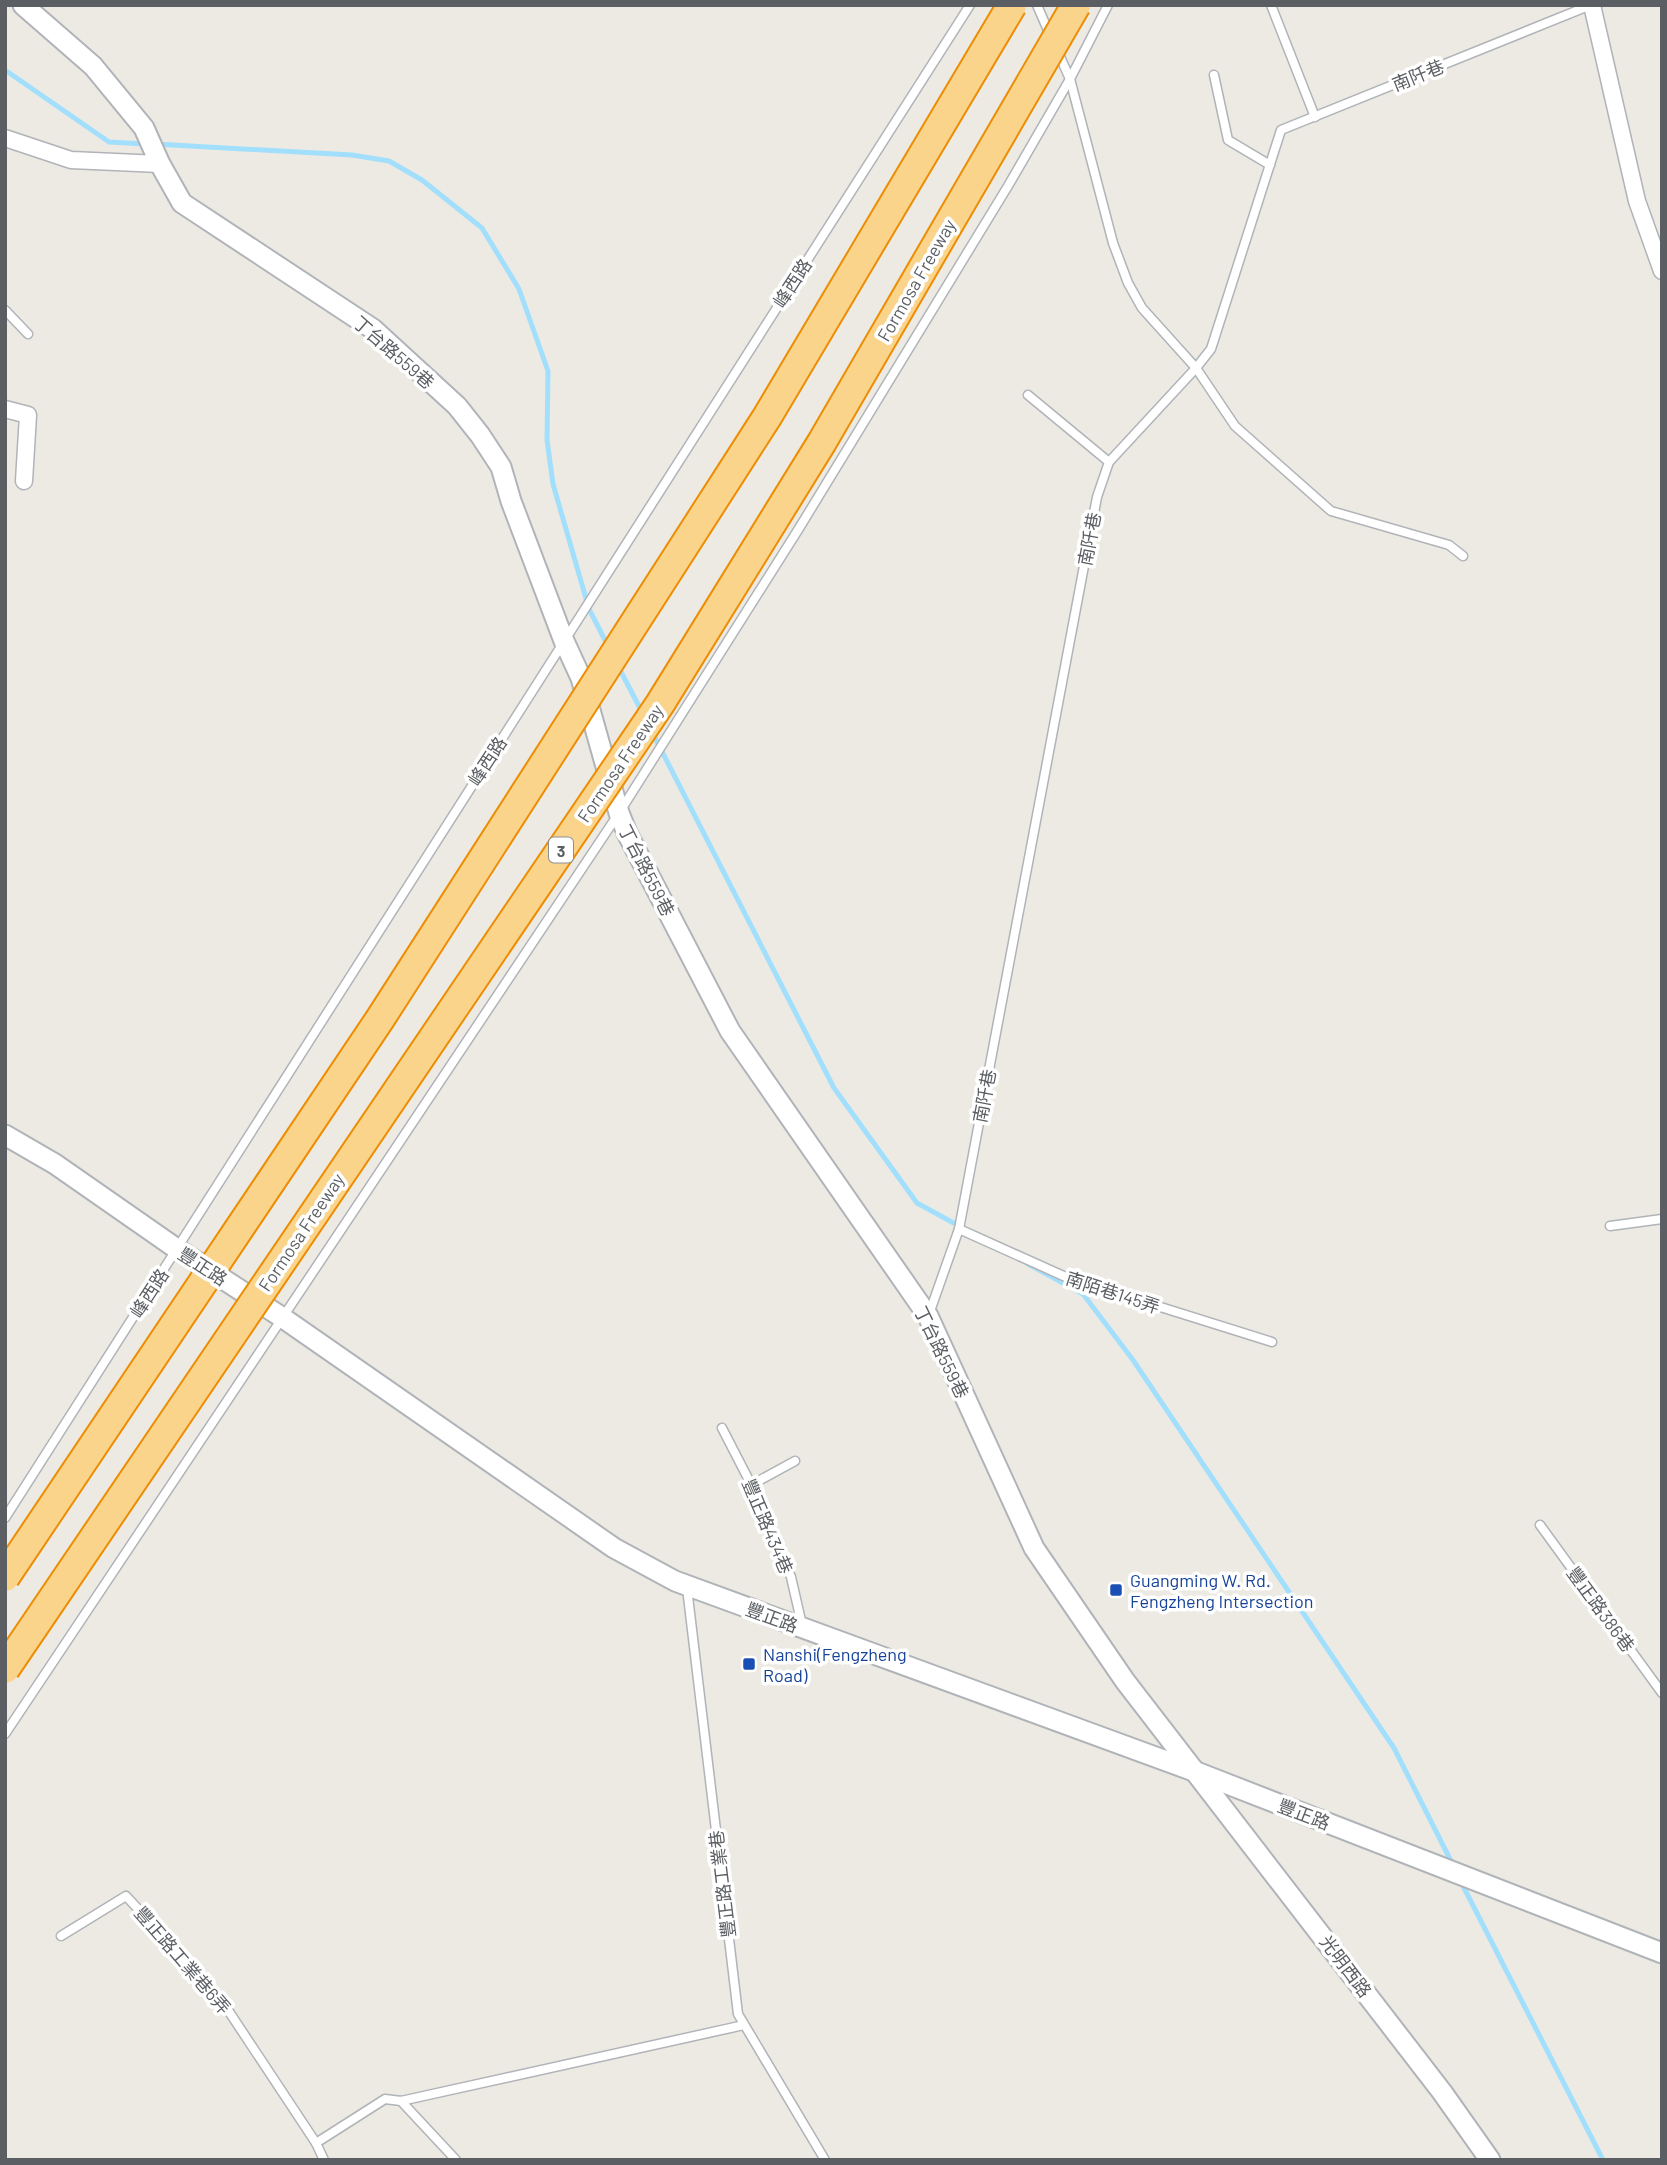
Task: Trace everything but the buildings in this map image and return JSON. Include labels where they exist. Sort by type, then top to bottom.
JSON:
[{"type":"highway","points":[[5,1577],[380,1019],[767,417],[1012,5]]},
{"type":"highway","name":"Formosa Freeway","points":[[5,1669],[660,704],[822,442],[1076,5]]},
{"type":"street","name":"丁台路559巷","points":[[23,5],[93,66],[145,132],[182,203],[373,330],[457,406],[480,435],[501,467],[511,501],[564,641],[581,678],[619,813],[730,1031],[928,1316],[1034,1548],[1125,1681],[1199,1773]]},
{"type":"street","points":[[1592,5],[1637,201],[1662,271]]},
{"type":"street","points":[[5,138],[71,160],[158,160]]},
{"type":"street","points":[[5,409],[28,415],[24,481]]},
{"type":"street","name":"豐正路","points":[[5,1135],[55,1164],[177,1249],[283,1318],[614,1548],[687,1585],[1199,1773],[1662,1953]]},
{"type":"street","name":"光明西路","points":[[1199,1773],[1442,2092],[1490,2160]]},
{"type":"lane","name":"峰西路","points":[[5,1518],[970,5]]},
{"type":"lane","points":[[1037,5],[1070,79],[1113,243],[1128,284],[1142,308],[1196,368],[1235,426],[1331,511],[1449,545],[1463,556]]},
{"type":"lane","points":[[5,1734],[672,730],[799,530],[1008,187],[1070,79],[1108,5]]},
{"type":"lane","points":[[1271,5],[1315,117]]},
{"type":"lane","name":"南阡巷","points":[[928,1316],[959,1229],[1097,497],[1109,462],[1211,349],[1282,130],[1592,5]]},
{"type":"lane","points":[[1214,75],[1228,139],[1270,165]]},
{"type":"lane","points":[[5,310],[28,334]]},
{"type":"lane","points":[[1028,395],[1109,462]]},
{"type":"lane","points":[[1611,1226],[1662,1219]]},
{"type":"lane","name":"南陌巷145弄","points":[[959,1229],[1069,1278],[1272,1342]]},
{"type":"lane","name":"豐正路434巷","points":[[722,1428],[751,1485],[790,1577],[803,1628]]},
{"type":"lane","points":[[751,1485],[795,1461]]},
{"type":"lane","name":"豐正路386巷","points":[[1540,1525],[1662,1693]]},
{"type":"lane","name":"豐正路工業巷","points":[[687,1585],[738,2014],[825,2160]]},
{"type":"lane","name":"豐正路工業巷6弄","points":[[61,1936],[126,1896],[218,1995],[316,2143],[324,2160]]},
{"type":"lane","points":[[316,2143],[385,2099],[401,2101],[744,2025]]},
{"type":"lane","points":[[401,2101],[456,2160]]},
{"type":"waterway","points":[[5,70],[109,142],[145,144]]},
{"type":"waterway","points":[[155,144],[352,155],[389,161],[422,180],[482,228],[519,289],[548,371],[547,440],[553,484],[589,609],[609,648]]},
{"type":"waterway","points":[[618,666],[643,714]]},
{"type":"waterway","points":[[652,732],[834,1088],[917,1203],[961,1227]]},
{"type":"waterway","points":[[1028,1264],[1083,1294],[1133,1360],[1394,1748],[1454,1867]]},
{"type":"waterway","points":[[1461,1882],[1603,2160]]},
{"type":"place","name":"Guangming W. Rd. Fengzheng Intersection","points":[[1116,1590]]},
{"type":"place","name":"Nanshi(Fengzheng Road)","points":[[749,1664]]}]
